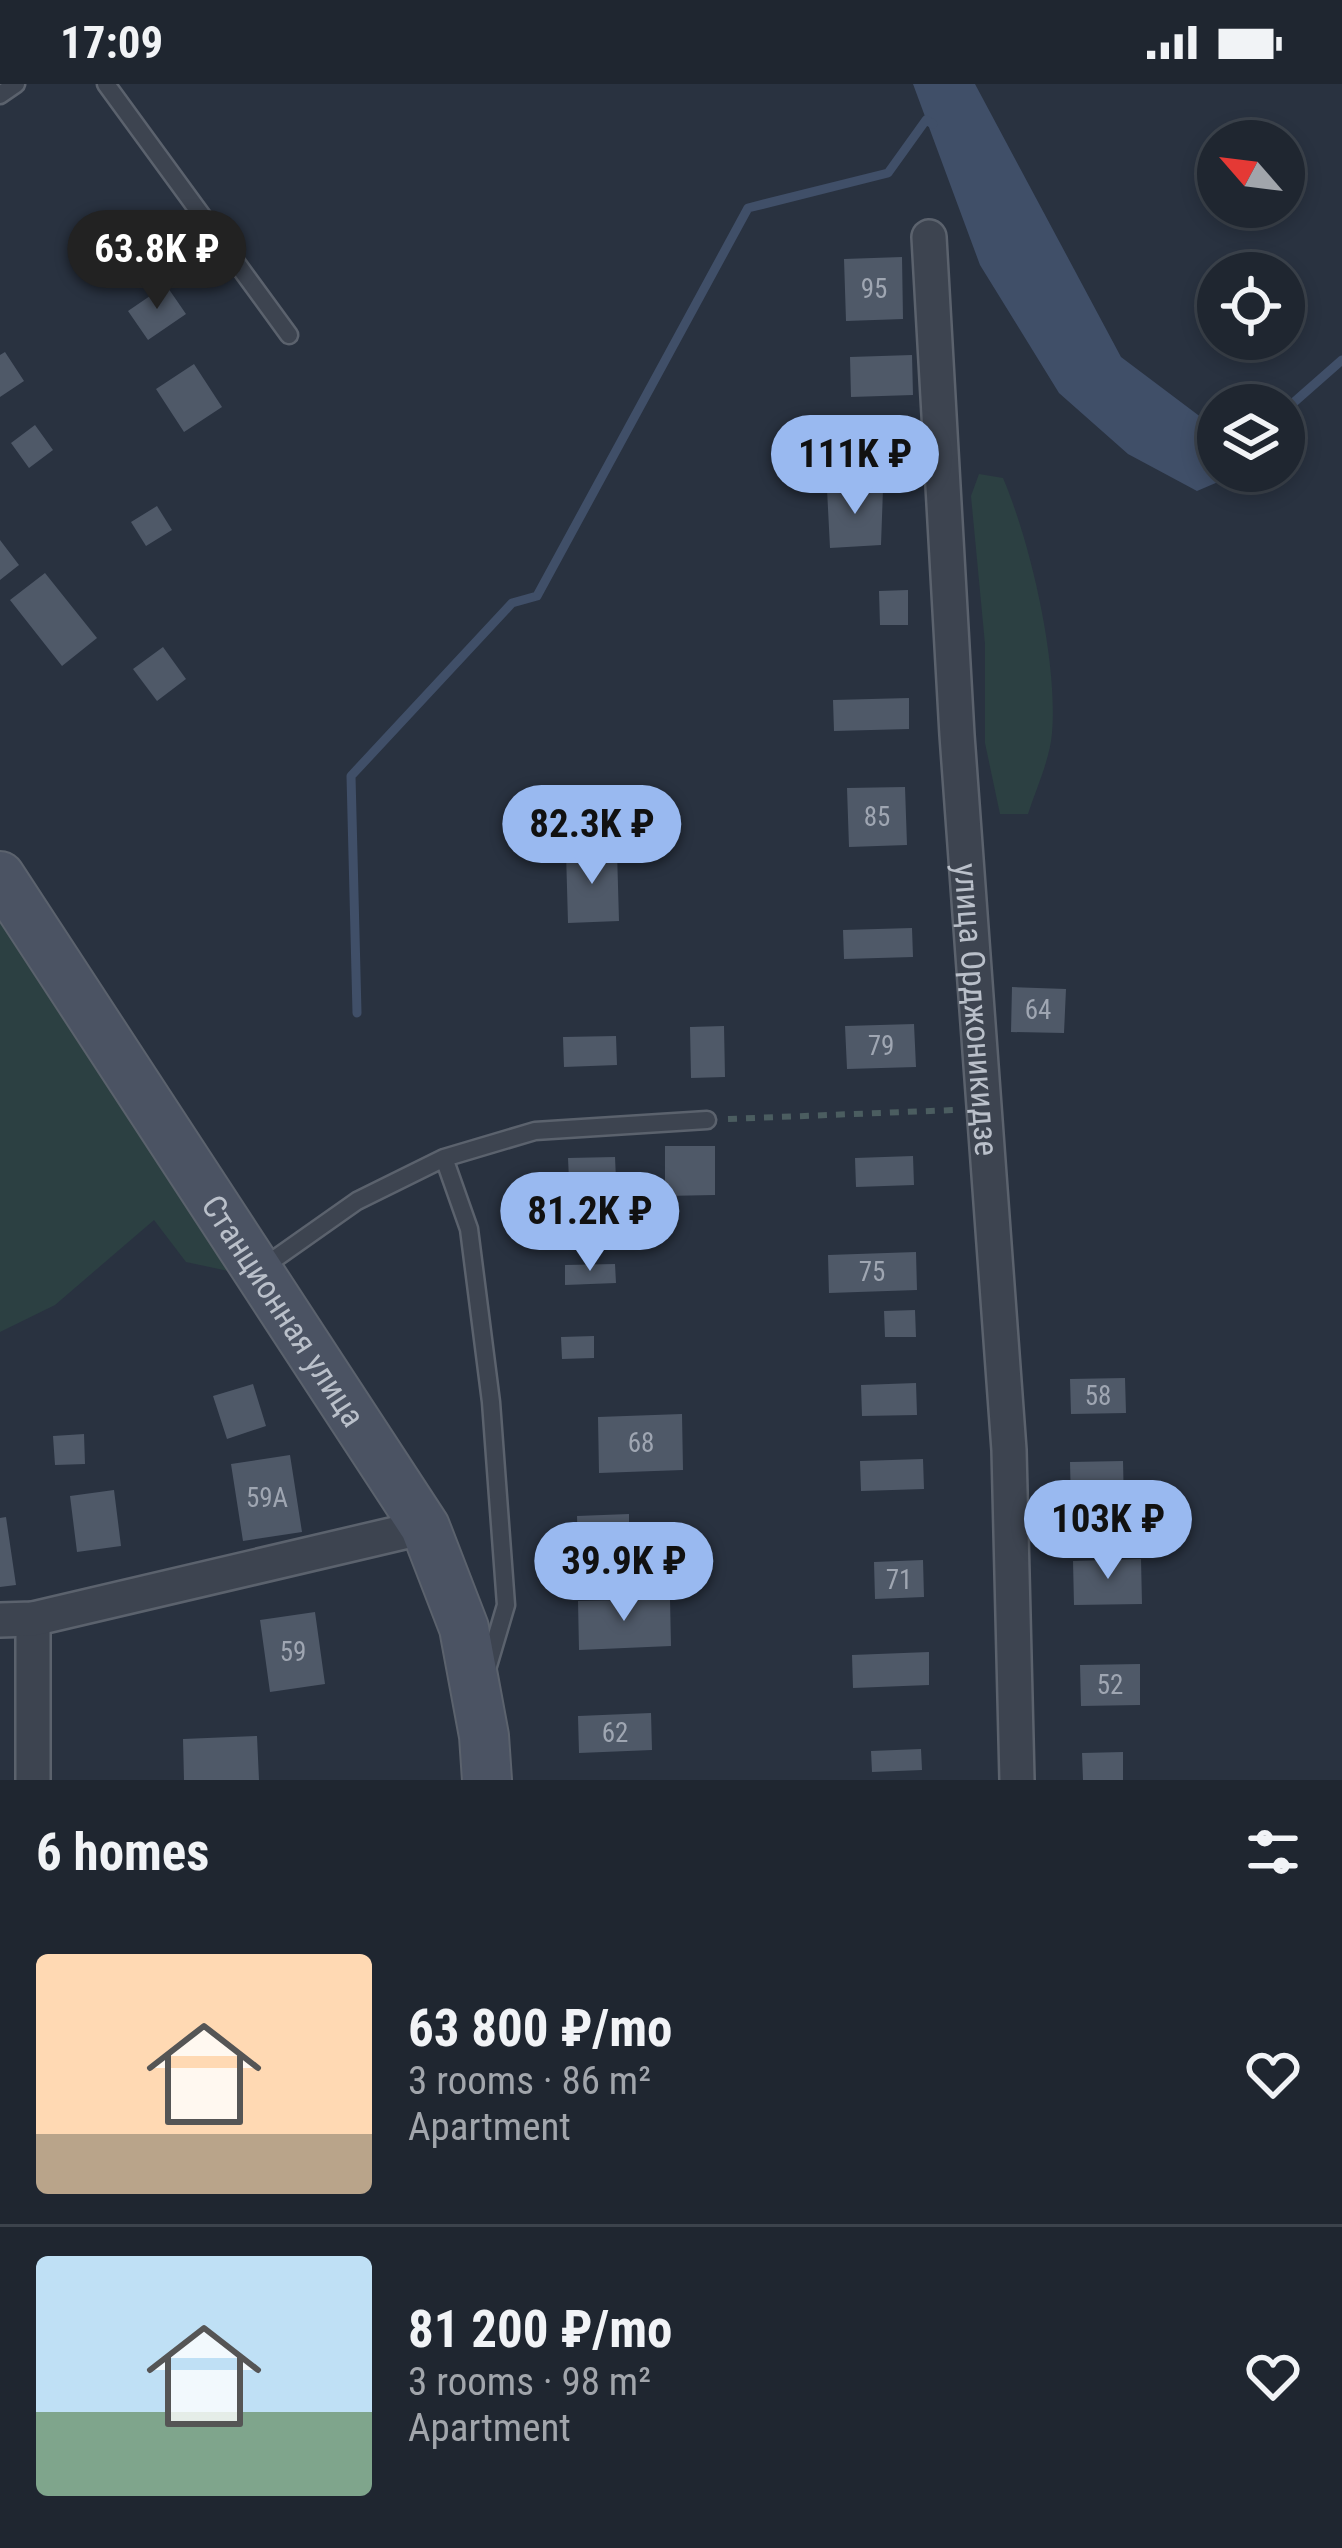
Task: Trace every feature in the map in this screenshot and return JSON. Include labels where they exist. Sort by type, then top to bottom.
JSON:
[{"type":"main road","name":"Станционная улица","points":[[0,876],[425,1527],[464,1628],[487,1780]]},
{"type":"street","name":"улица Орджоникидзе","points":[[929,237],[955,711],[1009,1450],[1017,1780]]},
{"type":"street","points":[[33,1780],[16,1619],[425,1527]]},
{"type":"lane","points":[[0,95],[16,84]]},
{"type":"lane","points":[[106,84],[289,335]]},
{"type":"lane","points":[[258,1270],[357,1201],[444,1158],[536,1131],[707,1120]]},
{"type":"lane","points":[[444,1158],[469,1229],[491,1402],[506,1605],[477,1698]]},
{"type":"path","points":[[707,1120],[984,1108]]},
{"type":"green space","points":[[979,474],[1003,478],[1023,536],[1047,639],[1052,733],[1028,814],[1000,814],[985,743],[985,644],[971,496]]},
{"type":"green space","points":[[0,911],[233,1272],[186,1262],[154,1220],[55,1305],[0,1332]]},
{"type":"water","points":[[913,84],[975,84],[1121,357],[1197,414],[1197,491],[1128,454],[1059,393],[980,265]]},
{"type":"building","points":[[902,257],[903,319],[846,321],[844,259]]},
{"type":"building","points":[[166,285],[186,314],[148,340],[128,311]]},
{"type":"building","points":[[5,352],[24,381],[0,397],[0,355]]},
{"type":"building","points":[[912,355],[913,395],[851,397],[850,357]]},
{"type":"building","points":[[194,364],[222,407],[184,432],[156,389]]},
{"type":"building","points":[[35,425],[53,450],[29,468],[11,443]]},
{"type":"building","points":[[827,489],[883,489],[881,545],[830,548]]},
{"type":"building","points":[[157,506],[172,530],[146,546],[131,522]]},
{"type":"building","points":[[0,540],[19,565],[0,580]]},
{"type":"building","points":[[45,573],[97,638],[62,666],[10,600]]},
{"type":"building","points":[[908,590],[908,625],[880,625],[879,591]]},
{"type":"building","points":[[163,647],[186,679],[157,701],[133,669]]},
{"type":"building","points":[[909,698],[909,729],[834,731],[833,700]]},
{"type":"building","points":[[905,787],[907,845],[849,847],[847,788]]},
{"type":"building","points":[[617,851],[619,921],[568,923],[566,852]]},
{"type":"building","points":[[912,928],[913,957],[844,959],[843,930]]},
{"type":"building","points":[[1012,987],[1066,989],[1064,1033],[1011,1032]]},
{"type":"building","points":[[914,1024],[916,1067],[847,1069],[845,1026]]},
{"type":"building","points":[[724,1026],[725,1077],[691,1078],[690,1027]]},
{"type":"building","points":[[616,1036],[617,1065],[564,1067],[563,1037]]},
{"type":"building","points":[[665,1146],[715,1146],[715,1195],[665,1196]]},
{"type":"building","points":[[913,1156],[914,1185],[856,1187],[855,1158]]},
{"type":"building","points":[[615,1157],[617,1201],[570,1202],[568,1158]]},
{"type":"building","points":[[916,1252],[917,1290],[829,1293],[828,1255]]},
{"type":"building","points":[[615,1264],[616,1283],[565,1285],[565,1265]]},
{"type":"building","points":[[915,1310],[916,1337],[885,1337],[884,1311]]},
{"type":"building","points":[[594,1336],[594,1358],[562,1359],[561,1337]]},
{"type":"building","points":[[1125,1378],[1126,1413],[1071,1414],[1070,1379]]},
{"type":"building","points":[[916,1383],[917,1415],[862,1416],[861,1385]]},
{"type":"building","points":[[253,1384],[266,1426],[227,1439],[213,1396]]},
{"type":"building","points":[[682,1414],[683,1470],[599,1473],[598,1417]]},
{"type":"building","points":[[84,1434],[85,1464],[55,1465],[53,1436]]},
{"type":"building","points":[[290,1455],[302,1532],[243,1541],[231,1464]]},
{"type":"building","points":[[923,1459],[924,1489],[861,1491],[860,1461]]},
{"type":"building","points":[[1123,1461],[1124,1505],[1071,1506],[1070,1462]]},
{"type":"building","points":[[114,1490],[121,1546],[77,1552],[70,1496]]},
{"type":"building","points":[[629,1514],[629,1550],[578,1552],[577,1516]]},
{"type":"building","points":[[6,1517],[16,1585],[0,1587],[0,1518]]},
{"type":"building","points":[[1141,1559],[1142,1604],[1074,1605],[1073,1561]]},
{"type":"building","points":[[923,1560],[924,1597],[875,1599],[874,1562]]},
{"type":"building","points":[[670,1599],[671,1646],[579,1650],[578,1601]]},
{"type":"building","points":[[315,1612],[325,1684],[270,1692],[260,1620]]},
{"type":"building","points":[[929,1652],[929,1685],[853,1688],[852,1655]]},
{"type":"building","points":[[1140,1664],[1140,1705],[1081,1706],[1080,1665]]},
{"type":"building","points":[[651,1713],[652,1750],[579,1753],[578,1716]]},
{"type":"building","points":[[257,1736],[259,1780],[184,1780],[183,1739]]},
{"type":"building","points":[[921,1749],[922,1770],[872,1772],[871,1751]]},
{"type":"building","points":[[1123,1752],[1123,1780],[1083,1780],[1082,1753]]},
{"type":"waterway","points":[[357,1013],[351,776],[512,603],[537,596],[748,208],[888,173],[926,120],[933,124]]},
{"type":"waterway","points":[[1305,393],[1342,360]]}]
